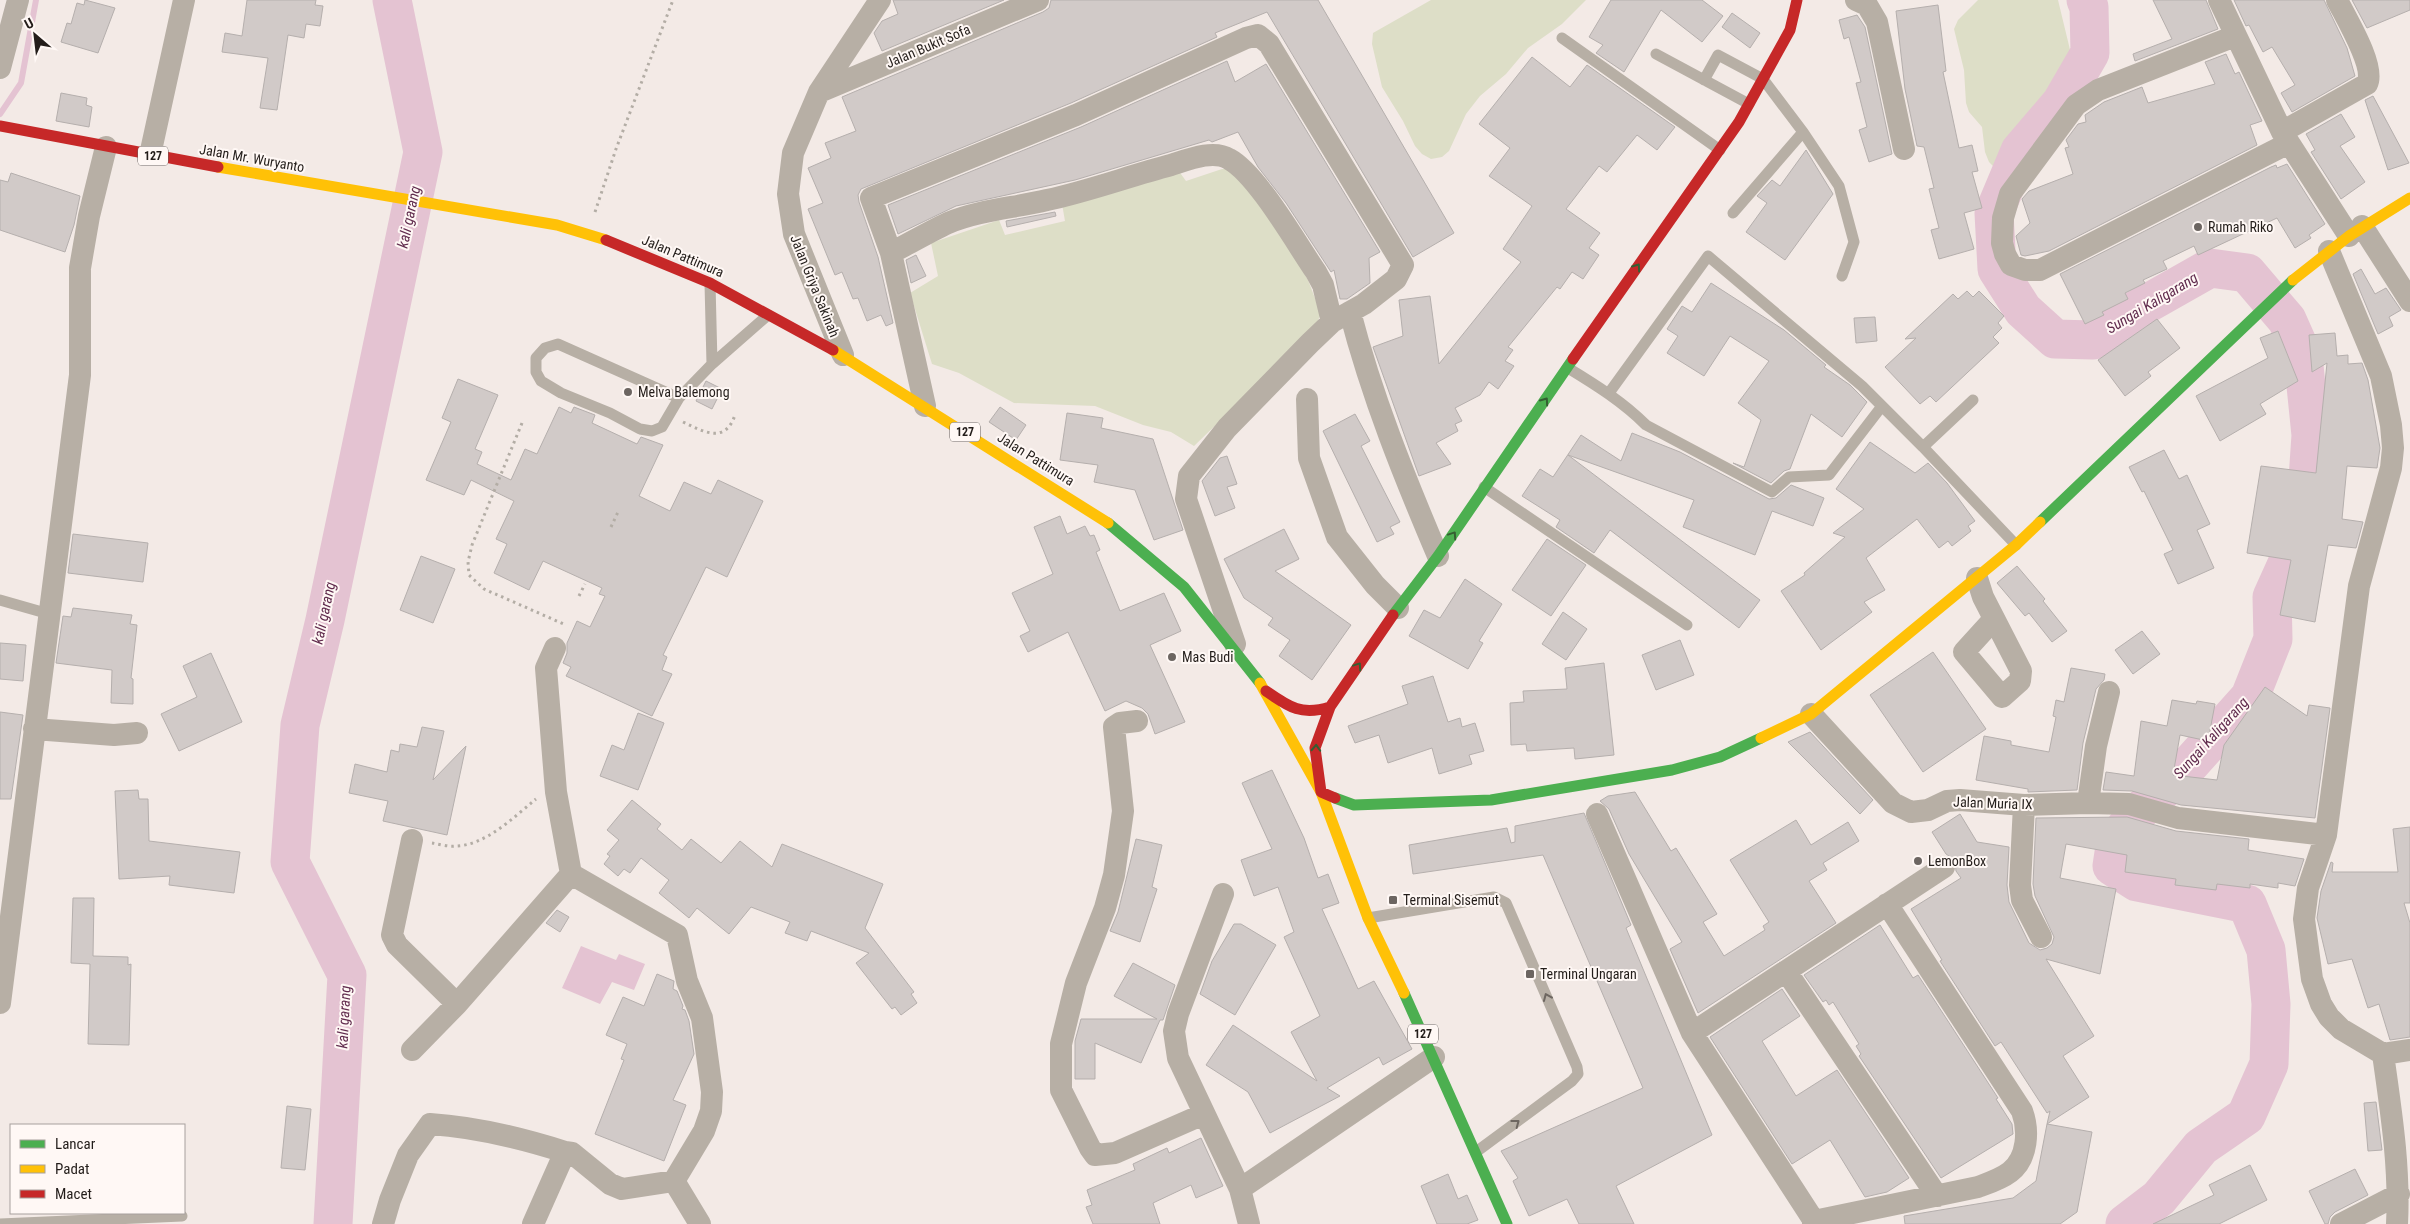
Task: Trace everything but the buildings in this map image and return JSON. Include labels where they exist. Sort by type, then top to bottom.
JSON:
[{"type":"main road","points":[[1797,0],[1790,30],[1749,104],[1720,150],[1484,487],[1438,556],[1398,608],[1330,706],[1314,748],[1321,792],[1354,805],[1491,800],[1672,770],[1720,757],[1811,714],[2016,545],[2284,287],[2355,231],[2410,198]]},
{"type":"main road","name":"Jalan Mr. Wuryanto","points":[[0,126],[271,177],[500,216]]},
{"type":"main road","name":"Jalan Pattimura","points":[[500,216],[557,225],[587,234],[710,283],[843,355],[1100,517],[1184,587],[1266,690],[1321,792]]},
{"type":"main road","points":[[1266,690],[1295,710],[1314,713],[1330,706]]},
{"type":"main road","name":"127","points":[[1321,792],[1368,918],[1434,1057],[1507,1224]]},
{"type":"street","points":[[0,68],[18,0]]},
{"type":"street","points":[[150,155],[184,0]]},
{"type":"street","name":"Jalan Griya Sakinah","points":[[843,355],[794,234],[788,194],[793,153],[819,92],[880,0]]},
{"type":"street","name":"Jalan Bukit Sofa","points":[[819,92],[1038,0]]},
{"type":"street","points":[[1856,0],[1867,5],[1877,22],[1904,149]]},
{"type":"street","points":[[2219,0],[2285,138],[2410,301]]},
{"type":"street","points":[[2235,36],[2098,90],[2076,105],[2010,194],[2003,218],[2002,243],[2005,254],[2011,264],[2024,270],[2040,270],[2285,138],[2367,84],[2370,79],[2368,66],[2337,0]]},
{"type":"street","points":[[925,406],[891,253],[872,198],[1067,119],[1246,38],[1258,35],[1274,53],[1403,265],[1396,279],[1341,317],[1227,428],[1188,476],[1186,499],[1213,583],[1240,657]]},
{"type":"street","points":[[0,1003],[9,859],[34,729],[80,375],[80,268],[89,216],[106,147]]},
{"type":"street","points":[[891,253],[949,223],[995,210],[1104,186],[1150,170],[1196,158],[1216,155],[1229,158],[1250,175],[1316,272],[1325,292],[1341,317],[1363,362],[1395,454],[1438,556]]},
{"type":"street","points":[[2329,251],[2381,376],[2391,425],[2393,448],[2391,468],[2359,586],[2326,835],[2308,888],[2304,920],[2312,979],[2321,1004],[2329,1017],[2341,1028],[2384,1054],[2410,1050]]},
{"type":"street","points":[[1307,399],[1309,458],[1337,537],[1375,585],[1398,608]]},
{"type":"street","points":[[1977,578],[1983,597],[1994,618]]},
{"type":"street","points":[[555,648],[546,668],[555,784],[570,874]]},
{"type":"street","points":[[2088,803],[2096,746],[2109,692]]},
{"type":"street","name":"Jalan Muria IX","points":[[1811,714],[1893,803],[1911,812],[1928,810],[1947,800],[2024,805],[2128,804],[2178,818],[2326,835]]},
{"type":"street","points":[[1137,721],[1120,723],[1114,727],[1123,811],[1114,875],[1105,908],[1076,983],[1061,1044],[1061,1090],[1090,1148],[1096,1155],[1115,1153],[1204,1114]]},
{"type":"street","points":[[34,729],[114,735],[136,733]]},
{"type":"street","points":[[2024,805],[2020,885],[2022,900],[2041,937]]},
{"type":"street","points":[[1597,814],[1692,1033],[1813,1222],[1978,1187],[2011,1171],[2020,1157],[2026,1140],[2027,1125],[2022,1111],[1887,904]]},
{"type":"street","points":[[412,840],[392,935],[397,945],[457,1004]]},
{"type":"street","points":[[1692,1033],[1944,867]]},
{"type":"street","points":[[412,1050],[457,1004],[570,874]]},
{"type":"street","points":[[570,874],[677,935],[687,981],[702,1018],[712,1092],[711,1111],[704,1131],[674,1181]]},
{"type":"street","points":[[1223,894],[1178,1014],[1174,1030],[1178,1058],[1240,1190],[1249,1224]]},
{"type":"street","points":[[1786,971],[1937,1196]]},
{"type":"street","points":[[2384,1054],[2399,1194],[2397,1224]]},
{"type":"street","points":[[1240,1190],[1434,1057]]},
{"type":"street","points":[[383,1224],[390,1200],[408,1155],[430,1124],[460,1126],[516,1137],[572,1153],[610,1184],[622,1189],[674,1181]]},
{"type":"street","points":[[533,1224],[566,1152]]},
{"type":"street","points":[[674,1181],[700,1224]]},
{"type":"street","points":[[2341,1224],[2399,1194]]},
{"type":"lane","points":[[1562,38],[1720,150]]},
{"type":"lane","points":[[1656,54],[1749,104]]},
{"type":"lane","points":[[1704,80],[1718,54],[1763,79],[1803,132],[1839,186],[1854,242],[1842,276]]},
{"type":"lane","points":[[1733,213],[1803,132]]},
{"type":"lane","points":[[1609,393],[1708,256],[1882,406],[1924,447],[2016,545]]},
{"type":"lane","points":[[710,283],[712,364]]},
{"type":"lane","points":[[678,398],[558,344],[545,348],[536,358],[536,372],[541,380],[561,393],[610,413],[640,430],[652,431],[662,427],[678,398],[712,364],[768,314]]},
{"type":"lane","points":[[1568,368],[1609,393],[1646,425],[1772,492],[1789,477],[1829,476],[1882,406]]},
{"type":"lane","points":[[1924,447],[1973,400]]},
{"type":"lane","points":[[1484,487],[1687,625]]},
{"type":"lane","points":[[0,600],[49,614]]},
{"type":"lane","points":[[1368,918],[1494,897],[1506,903],[1577,1067],[1578,1074],[1572,1081],[1476,1152]]},
{"type":"lane","points":[[0,1224],[82,1222],[182,1216]]},
{"type":"path","points":[[587,234],[616,148],[672,0]]},
{"type":"path","points":[[670,414],[697,429],[716,434],[724,432],[735,415]]},
{"type":"path","points":[[522,424],[472,545],[468,562],[469,575],[484,589],[566,625]]},
{"type":"path","points":[[611,527],[618,512]]},
{"type":"path","points":[[579,596],[585,584]]},
{"type":"path","points":[[412,840],[455,846],[468,844],[495,830],[555,784]]},
{"type":"green space","points":[[1431,0],[1586,0],[1562,24],[1528,48],[1506,74],[1480,96],[1466,114],[1449,151],[1442,157],[1431,159],[1422,154],[1415,146],[1403,121],[1382,87],[1372,44],[1373,33]]},
{"type":"green space","points":[[1978,0],[2058,0],[2072,58],[2035,122],[1996,169],[1989,162],[1985,152],[1982,127],[1969,112],[1966,103],[1964,70],[1954,29],[1958,20]]},
{"type":"green space","points":[[1222,169],[1228,169],[1247,176],[1308,280],[1321,314],[1313,331],[1194,446],[1171,432],[1143,425],[1095,406],[1014,403],[959,373],[932,364],[910,293],[938,276],[931,243],[999,220],[1005,235],[1065,221],[1062,204],[1178,170],[1186,181]]},
{"type":"shaded area","points":[[581,946],[616,960],[619,954],[645,964],[634,990],[612,982],[600,1004],[562,988]]},
{"type":"waterway","points":[[0,114],[21,83],[36,0]]},
{"type":"waterway","name":"kali garang","points":[[333,1224],[347,975],[290,862],[300,725],[325,620],[423,152],[392,0]]},
{"type":"waterway","name":"Sungai Kaligarang","points":[[2086,0],[2089,7],[2090,53],[2061,103],[2020,151],[1994,213],[1997,269],[2023,310],[2055,339],[2093,340],[2134,311],[2210,268],[2247,273],[2287,320],[2303,356],[2311,435],[2305,524],[2272,597],[2273,639],[2250,697],[2182,773],[2135,815],[2116,840],[2112,866],[2137,882],[2247,904],[2266,950],[2271,1004],[2269,1064],[2246,1116],[2201,1147],[2159,1198],[2125,1224]]},
{"type":"traffic: fast","points":[[2040,522],[2293,280]]},
{"type":"traffic: fast","points":[[1393,615],[1438,556],[1573,359]]},
{"type":"traffic: fast","points":[[1108,523],[1184,587],[1260,683]]},
{"type":"traffic: fast","points":[[1335,798],[1354,805],[1491,800],[1672,770],[1720,757],[1761,738]]},
{"type":"traffic: fast","points":[[1404,993],[1507,1224]]},
{"type":"traffic: slow","points":[[218,167],[557,225],[606,240]]},
{"type":"traffic: slow","points":[[2293,280],[2349,236],[2410,198]]},
{"type":"traffic: slow","points":[[833,350],[1108,523]]},
{"type":"traffic: slow","points":[[1761,738],[1811,714],[2016,545],[2040,522]]},
{"type":"traffic: slow","points":[[1260,683],[1321,792],[1368,918],[1404,993]]},
{"type":"traffic: jam","points":[[1573,359],[1739,122],[1790,30],[1797,0]]},
{"type":"traffic: jam","points":[[0,126],[218,167]]},
{"type":"traffic: jam","points":[[606,240],[710,283],[833,350]]},
{"type":"traffic: jam","points":[[1335,798],[1321,792],[1315,748],[1330,707],[1393,615]]},
{"type":"traffic: jam","points":[[1266,691],[1282,702],[1303,710],[1311,711],[1330,707]]},
{"type":"place","name":"Rumah Riko","points":[[2198,227]]},
{"type":"place","name":"Melva Balemong","points":[[628,392]]},
{"type":"place","name":"Mas Budi","points":[[1172,657]]},
{"type":"place","name":"LemonBox","points":[[1918,861]]},
{"type":"place","name":"Terminal Sisemut","points":[[1393,900]]},
{"type":"place","name":"Terminal Ungaran","points":[[1530,974]]}]
